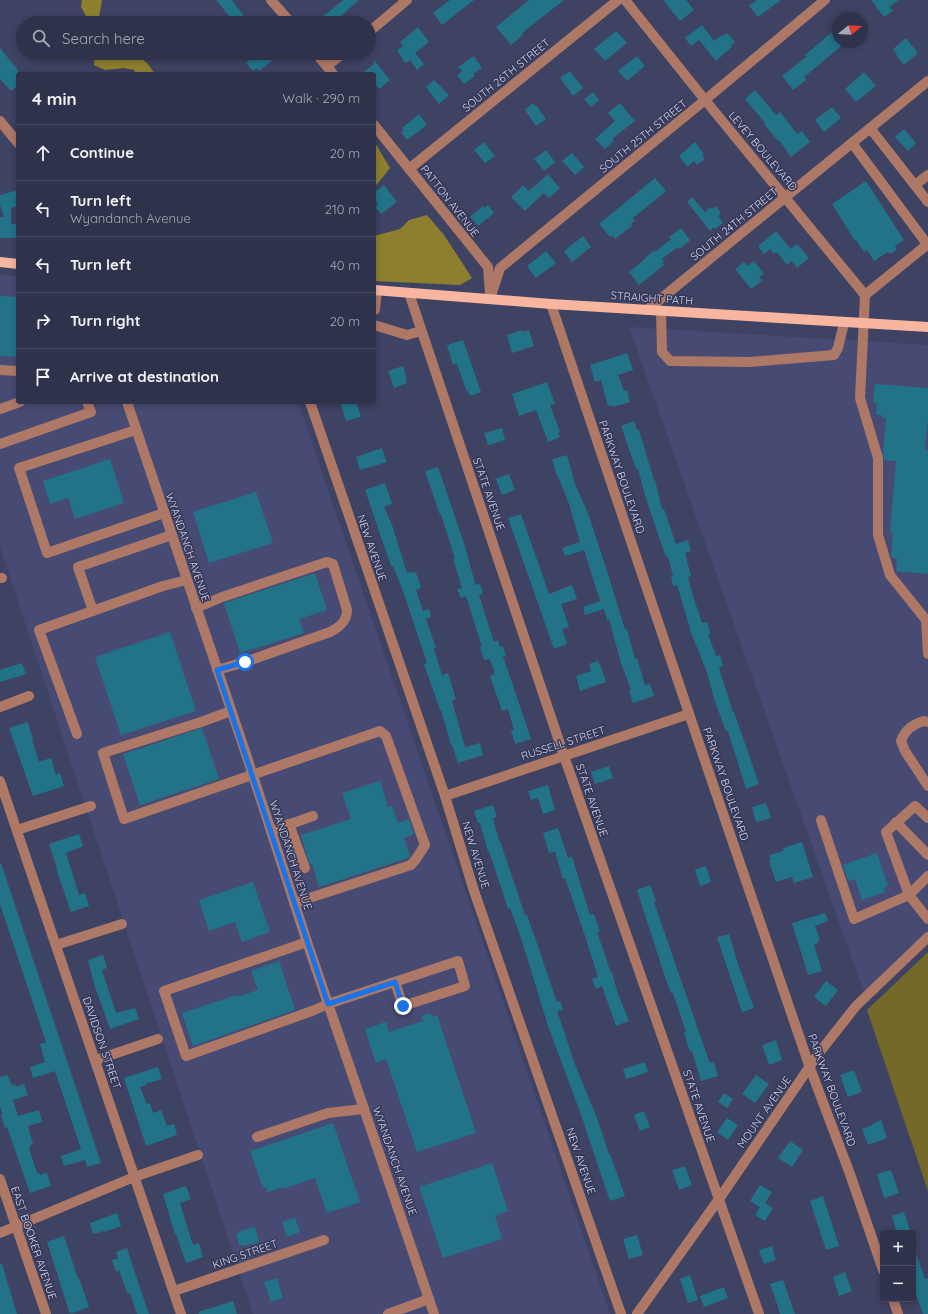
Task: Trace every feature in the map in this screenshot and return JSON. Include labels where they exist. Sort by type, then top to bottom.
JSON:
[{"type":"main road","points":[[0,262],[16,264]]},
{"type":"main road","name":"STRAIGHT PATH","points":[[376,290],[551,304],[928,328]]},
{"type":"street","points":[[271,0],[285,16]]},
{"type":"street","points":[[376,26],[408,0]]},
{"type":"street","name":"SOUTH 26TH STREET","points":[[410,169],[618,0]]},
{"type":"street","name":"LEVEY BOULEVARD","points":[[625,0],[865,295]]},
{"type":"street","name":"SOUTH 25TH STREET","points":[[490,299],[500,268],[825,0]]},
{"type":"street","points":[[322,60],[330,70],[338,60]]},
{"type":"street","name":"SOUTH 24TH STREET","points":[[647,310],[928,81]]},
{"type":"street","points":[[0,121],[16,141]]},
{"type":"street","name":"PATTON AVENUE","points":[[376,127],[488,267],[490,299]]},
{"type":"street","points":[[870,128],[928,202]]},
{"type":"street","points":[[852,143],[928,244],[865,295],[860,398],[878,458],[878,535],[890,575],[926,620],[928,654]]},
{"type":"street","points":[[915,185],[928,175]]},
{"type":"street","name":"STATE AVENUE","points":[[409,293],[564,756],[759,1314]]},
{"type":"street","name":"PARKWAY BOULEVARD","points":[[551,304],[810,1068],[850,1174],[882,1266]]},
{"type":"street","points":[[661,311],[662,352],[670,361],[750,362],[834,355],[838,348],[844,322]]},
{"type":"street","points":[[376,327],[407,335],[421,331]]},
{"type":"street","points":[[0,370],[16,371]]},
{"type":"street","points":[[0,409],[16,403]]},
{"type":"street","points":[[0,444],[91,412],[88,404]]},
{"type":"street","name":"WYANDANCH AVENUE","points":[[128,404],[307,942],[434,1314]]},
{"type":"street","name":"NEW AVENUE","points":[[311,404],[445,796],[474,891],[621,1314]]},
{"type":"street","points":[[136,430],[19,468],[47,553],[164,513]]},
{"type":"street","points":[[93,611],[78,567],[172,535]]},
{"type":"street","points":[[196,608],[222,597],[327,562],[333,564],[347,610],[347,616],[338,628],[323,635],[217,670]]},
{"type":"street","points":[[77,734],[39,630],[163,586],[187,580]]},
{"type":"street","points":[[0,707],[29,696]]},
{"type":"street","points":[[231,711],[103,753],[124,819],[380,731],[386,736],[425,845],[411,865],[294,903]]},
{"type":"street","name":"RUSSELL STREET","points":[[445,796],[689,714]]},
{"type":"street","points":[[928,722],[924,721],[911,726],[904,733],[900,741],[928,786]]},
{"type":"street","name":"DAVIDSON STREET","points":[[0,781],[181,1314]]},
{"type":"street","points":[[17,830],[91,806]]},
{"type":"street","points":[[928,818],[915,806],[886,832],[909,895],[928,920]]},
{"type":"street","points":[[271,831],[313,816]]},
{"type":"street","points":[[821,820],[854,919],[909,895],[928,876]]},
{"type":"street","points":[[896,822],[928,855]]},
{"type":"street","points":[[289,824],[305,868]]},
{"type":"street","points":[[56,945],[122,924]]},
{"type":"street","name":"MOUNT AVENUE","points":[[637,1314],[719,1199],[819,1053],[856,1006],[928,937]]},
{"type":"street","points":[[307,942],[164,991],[186,1056],[328,1004],[458,961],[465,986],[403,1006],[395,982]]},
{"type":"street","points":[[96,1060],[158,1039]]},
{"type":"street","points":[[257,1137],[328,1113],[364,1109]]},
{"type":"street","points":[[0,1233],[134,1176],[198,1156]]},
{"type":"street","name":"EAST BOOKER AVENUE","points":[[0,1179],[46,1314]]},
{"type":"street","name":"KING STREET","points":[[174,1292],[324,1240]]},
{"type":"street","points":[[392,1313],[429,1299]]},
{"type":"street","points":[[894,1302],[898,1314]]},
{"type":"shaded area","points":[[82,0],[102,0],[99,16],[86,16],[81,7]]},
{"type":"shaded area","points":[[94,60],[143,60],[154,72],[135,72],[134,70],[124,68],[105,70],[94,65]]},
{"type":"shaded area","points":[[376,144],[390,168],[376,186]]},
{"type":"shaded area","points":[[427,215],[444,235],[472,278],[460,285],[376,281],[376,235],[400,229],[409,220]]},
{"type":"shaded area","points":[[0,275],[16,276],[16,404],[299,404],[610,1314],[253,1314],[0,547]]},
{"type":"shaded area","points":[[629,327],[928,345],[928,931],[864,993]]},
{"type":"shaded area","points":[[928,952],[928,1191],[867,1010]]},
{"type":"building","points":[[216,0],[232,0],[244,16],[229,16]]},
{"type":"building","points":[[343,0],[359,0],[341,16],[323,16]]},
{"type":"building","points":[[450,0],[474,0],[442,25],[433,13]]},
{"type":"building","points":[[529,0],[564,0],[522,33],[523,35],[511,45],[496,27]]},
{"type":"building","points":[[663,0],[686,0],[694,10],[680,21]]},
{"type":"building","points":[[757,0],[781,0],[758,17],[749,6]]},
{"type":"building","points":[[871,0],[899,0],[889,7],[893,11],[884,17]]},
{"type":"building","points":[[702,25],[714,41],[727,33],[735,42],[731,46],[732,47],[716,61],[699,40],[691,46],[685,38]]},
{"type":"building","points":[[418,27],[429,42],[415,53],[424,64],[417,70],[410,60],[405,63],[397,50],[403,46],[400,42]]},
{"type":"building","points":[[616,31],[627,43],[605,61],[594,49]]},
{"type":"building","points":[[832,32],[832,48],[839,48],[804,77],[806,80],[793,90],[782,76],[807,56],[805,55]]},
{"type":"building","points":[[906,38],[918,53],[904,65],[893,49]]},
{"type":"building","points":[[0,48],[18,72],[16,72],[16,87],[11,91],[0,79]]},
{"type":"building","points":[[474,56],[482,68],[473,74],[475,76],[464,84],[457,75],[462,71],[458,67]]},
{"type":"building","points":[[637,56],[645,66],[627,81],[618,71]]},
{"type":"building","points":[[250,60],[272,60],[259,71],[257,68],[253,71],[246,63]]},
{"type":"building","points":[[374,60],[390,80],[379,89],[376,85],[376,72],[364,72],[374,64]]},
{"type":"building","points":[[570,71],[583,88],[573,96],[560,78]]},
{"type":"building","points":[[864,72],[876,86],[856,102],[845,89]]},
{"type":"building","points":[[434,80],[449,95],[439,104],[426,87]]},
{"type":"building","points":[[755,90],[776,115],[780,112],[797,134],[802,131],[810,142],[791,157],[745,99]]},
{"type":"building","points":[[593,92],[599,100],[591,107],[584,99]]},
{"type":"building","points":[[533,103],[546,119],[536,126],[525,110]]},
{"type":"building","points":[[620,103],[635,121],[612,139],[614,141],[605,149],[595,139],[615,121],[608,113]]},
{"type":"building","points":[[832,107],[841,118],[824,132],[815,120]]},
{"type":"building","points":[[419,114],[427,125],[407,140],[401,132],[404,130],[402,128]]},
{"type":"building","points":[[904,129],[916,143],[908,151],[895,137]]},
{"type":"building","points":[[484,142],[495,156],[485,163],[474,150]]},
{"type":"building","points":[[695,142],[704,154],[702,155],[705,159],[697,165],[694,161],[687,167],[679,156]]},
{"type":"building","points":[[546,150],[555,162],[544,171],[534,159]]},
{"type":"building","points":[[572,153],[584,167],[575,175],[562,161]]},
{"type":"building","points":[[548,174],[560,188],[549,198],[544,193],[525,211],[511,197],[523,185],[529,191]]},
{"type":"building","points":[[655,178],[666,191],[633,218],[635,220],[631,224],[632,226],[615,239],[612,235],[610,237],[599,224]]},
{"type":"building","points":[[866,181],[904,240],[895,246],[897,250],[890,254],[888,252],[874,261],[867,250],[864,252],[856,240],[855,241],[832,204]]},
{"type":"building","points":[[384,185],[397,202],[381,214],[376,208],[378,204],[376,202],[376,191]]},
{"type":"building","points":[[16,191],[16,207],[11,208],[11,224],[16,224],[16,238],[0,238],[0,217],[4,217],[0,205],[0,195]]},
{"type":"building","points":[[692,197],[705,212],[710,207],[712,209],[716,206],[721,213],[718,216],[723,223],[715,229],[714,227],[710,231],[687,202]]},
{"type":"building","points":[[488,205],[494,213],[478,226],[470,217],[483,206],[484,208]]},
{"type":"building","points":[[681,228],[690,240],[680,249],[678,247],[662,259],[664,262],[662,263],[664,265],[639,285],[629,272],[654,250],[655,252],[671,239],[669,237]]},
{"type":"building","points":[[776,231],[791,249],[797,244],[809,258],[797,268],[792,261],[787,265],[777,252],[774,254],[770,249],[764,254],[758,246]]},
{"type":"building","points":[[583,236],[591,247],[572,262],[564,251]]},
{"type":"building","points":[[546,251],[556,263],[536,278],[527,266]]},
{"type":"building","points":[[754,261],[764,274],[759,277],[762,281],[751,289],[735,269],[744,262],[747,266]]},
{"type":"building","points":[[0,296],[16,297],[16,357],[0,356]]},
{"type":"building","points":[[523,330],[524,332],[529,330],[534,346],[512,353],[507,335]]},
{"type":"building","points":[[463,340],[481,392],[470,396],[466,390],[457,364],[453,365],[447,345]]},
{"type":"building","points":[[627,353],[633,370],[618,375],[624,391],[627,390],[630,402],[613,407],[612,405],[608,406],[601,380],[595,382],[590,365]]},
{"type":"building","points":[[403,366],[407,379],[405,380],[407,383],[394,388],[388,371]]},
{"type":"building","points":[[547,382],[555,404],[550,405],[560,432],[558,433],[560,437],[548,442],[536,410],[519,416],[512,394]]},
{"type":"building","points":[[875,384],[928,388],[928,420],[925,450],[928,450],[928,574],[896,571],[897,558],[892,558],[891,556],[893,533],[890,533],[896,461],[884,460],[883,453],[886,418],[882,418],[882,415],[876,415],[877,403],[873,403]]},
{"type":"building","points":[[341,404],[357,404],[361,417],[346,421]]},
{"type":"building","points":[[634,421],[637,430],[639,430],[655,480],[662,509],[664,509],[676,544],[688,540],[691,551],[685,553],[691,576],[688,577],[693,596],[702,623],[707,622],[710,631],[710,634],[708,634],[716,656],[720,655],[723,666],[719,668],[759,784],[746,789],[728,731],[726,731],[715,702],[707,672],[689,628],[677,585],[673,586],[671,577],[673,576],[668,557],[666,557],[646,499],[638,469],[636,469],[621,426]]},
{"type":"building","points":[[502,428],[505,440],[488,445],[484,433]]},
{"type":"building","points":[[382,448],[387,462],[360,470],[356,457]]},
{"type":"building","points":[[567,455],[575,484],[588,513],[625,629],[627,629],[635,659],[637,658],[645,685],[650,684],[654,696],[633,703],[629,691],[631,690],[621,663],[609,619],[607,620],[604,609],[585,615],[583,607],[600,601],[584,550],[565,556],[562,548],[580,542],[569,504],[557,476],[552,459]]},
{"type":"building","points":[[110,459],[124,503],[75,519],[68,498],[50,504],[43,481]]},
{"type":"building","points":[[438,467],[465,546],[475,583],[476,585],[480,584],[483,593],[479,595],[494,642],[498,640],[500,647],[503,646],[506,656],[503,656],[531,739],[515,744],[511,731],[514,730],[508,709],[502,711],[490,676],[495,674],[490,659],[484,660],[480,647],[482,647],[466,596],[461,598],[457,589],[462,588],[453,559],[455,559],[441,514],[440,515],[425,471]]},
{"type":"building","points":[[509,474],[515,490],[502,495],[496,479]]},
{"type":"building","points":[[385,483],[392,504],[384,507],[392,525],[407,573],[411,571],[411,573],[416,572],[421,588],[416,590],[423,611],[429,609],[431,617],[426,619],[436,648],[434,649],[442,675],[448,673],[456,699],[452,701],[465,747],[480,743],[483,755],[458,763],[424,664],[427,663],[404,594],[393,566],[391,566],[365,490]]},
{"type":"building","points":[[256,492],[273,543],[209,563],[193,512]]},
{"type":"building","points":[[521,514],[549,594],[572,585],[577,599],[561,604],[569,627],[562,629],[567,644],[554,649],[508,518]]},
{"type":"building","points":[[315,573],[327,610],[299,619],[304,633],[240,653],[224,603]]},
{"type":"building","points":[[170,632],[196,711],[121,735],[95,657]]},
{"type":"building","points":[[598,661],[606,682],[580,691],[576,676],[591,671],[589,664]]},
{"type":"building","points":[[22,663],[26,674],[0,682],[0,670]]},
{"type":"building","points":[[28,722],[39,762],[51,758],[56,775],[60,773],[64,786],[33,796],[9,728]]},
{"type":"building","points":[[202,728],[219,779],[140,805],[123,754]]},
{"type":"building","points":[[609,766],[613,778],[595,784],[591,772]]},
{"type":"building","points":[[380,781],[388,807],[392,806],[398,823],[409,819],[414,834],[404,838],[410,856],[408,858],[319,887],[301,835],[351,819],[342,793]]},
{"type":"building","points":[[548,785],[555,810],[543,814],[538,798],[531,800],[528,791]]},
{"type":"building","points":[[766,803],[771,818],[756,822],[752,807]]},
{"type":"building","points":[[493,805],[497,817],[493,818],[499,841],[525,915],[527,915],[557,1002],[560,1001],[563,1010],[557,1011],[574,1062],[597,1118],[625,1196],[610,1201],[580,1112],[548,1026],[522,941],[510,908],[508,909],[489,851],[488,852],[480,823],[478,823],[474,811]]},
{"type":"building","points":[[558,828],[568,858],[572,857],[590,915],[594,914],[600,932],[597,932],[629,1021],[616,1026],[602,986],[596,989],[592,979],[598,977],[585,936],[565,878],[563,879],[555,852],[549,853],[543,833]]},
{"type":"building","points":[[79,834],[83,846],[66,853],[79,895],[85,893],[89,906],[71,912],[49,844]]},
{"type":"building","points":[[802,842],[813,877],[794,883],[792,877],[776,882],[769,861],[771,860],[769,855],[784,851],[783,848]]},
{"type":"building","points":[[877,853],[888,886],[884,887],[885,892],[862,900],[855,879],[848,881],[843,865]]},
{"type":"building","points":[[1,863],[101,1163],[87,1167],[85,1160],[64,1166],[61,1156],[81,1149],[55,1071],[33,1078],[30,1067],[45,1062],[40,1044],[46,1042],[0,904]]},
{"type":"building","points":[[706,866],[711,882],[700,886],[695,870]]},
{"type":"building","points":[[253,882],[270,932],[242,942],[235,922],[209,931],[199,900]]},
{"type":"building","points":[[650,885],[656,901],[654,902],[708,1058],[710,1063],[714,1062],[718,1076],[701,1081],[692,1051],[690,1052],[684,1033],[686,1032],[673,993],[671,993],[665,977],[637,890]]},
{"type":"building","points":[[825,913],[828,921],[815,926],[820,940],[814,945],[822,971],[808,975],[792,923]]},
{"type":"building","points":[[729,934],[754,1008],[742,1012],[717,937]]},
{"type":"building","points":[[103,955],[107,968],[102,970],[116,1013],[135,1008],[139,1019],[110,1029],[94,984],[88,960]]},
{"type":"building","points":[[279,961],[295,1010],[193,1046],[182,1013],[236,995],[237,997],[258,990],[251,971]]},
{"type":"building","points":[[826,981],[838,990],[826,1006],[814,997]]},
{"type":"building","points":[[431,1013],[432,1017],[437,1015],[476,1133],[417,1152],[386,1059],[376,1063],[365,1029],[386,1022],[389,1032],[423,1021],[421,1016]]},
{"type":"building","points":[[776,1040],[782,1060],[769,1065],[762,1045]]},
{"type":"building","points":[[645,1062],[648,1072],[626,1079],[623,1069]]},
{"type":"building","points":[[158,1067],[162,1079],[140,1087],[147,1104],[150,1103],[153,1113],[161,1110],[167,1126],[174,1124],[177,1135],[146,1146],[124,1078]]},
{"type":"building","points":[[854,1070],[862,1092],[848,1097],[840,1075]]},
{"type":"building","points":[[7,1075],[12,1085],[15,1084],[16,1087],[24,1084],[28,1095],[13,1100],[18,1116],[39,1110],[42,1122],[28,1126],[33,1144],[30,1145],[29,1148],[37,1173],[40,1175],[47,1173],[51,1186],[30,1193],[7,1127],[5,1128],[1,1115],[3,1114],[0,1107],[0,1077]]},
{"type":"building","points":[[756,1075],[769,1084],[755,1103],[742,1094]]},
{"type":"building","points":[[724,1093],[733,1099],[727,1108],[718,1102]]},
{"type":"building","points":[[644,1111],[650,1127],[640,1131],[634,1115]]},
{"type":"building","points":[[727,1118],[738,1125],[728,1140],[717,1132]]},
{"type":"building","points":[[881,1120],[887,1138],[868,1145],[862,1129]]},
{"type":"building","points":[[333,1123],[360,1202],[327,1213],[315,1178],[283,1189],[283,1187],[268,1192],[266,1187],[263,1188],[250,1151]]},
{"type":"building","points":[[790,1141],[803,1150],[792,1167],[778,1158]]},
{"type":"building","points":[[492,1163],[508,1211],[495,1216],[502,1239],[443,1258],[419,1187]]},
{"type":"building","points":[[685,1166],[692,1185],[679,1190],[672,1170]]},
{"type":"building","points":[[891,1170],[899,1193],[884,1198],[877,1174]]},
{"type":"building","points":[[760,1185],[772,1192],[765,1203],[773,1208],[765,1221],[755,1215],[760,1207],[750,1201]]},
{"type":"building","points":[[186,1186],[191,1199],[180,1203],[193,1245],[199,1243],[203,1257],[186,1263],[175,1234],[163,1194]]},
{"type":"building","points":[[823,1196],[839,1246],[826,1250],[810,1201]]},
{"type":"building","points":[[904,1212],[910,1230],[896,1230],[892,1216]]},
{"type":"building","points":[[117,1213],[121,1226],[93,1234],[90,1223]]},
{"type":"building","points":[[295,1218],[300,1232],[287,1237],[282,1222]]},
{"type":"building","points":[[255,1227],[259,1242],[243,1246],[239,1245],[236,1234],[239,1233],[239,1231]]},
{"type":"building","points":[[637,1235],[643,1255],[629,1259],[623,1239]]},
{"type":"building","points":[[64,1236],[89,1307],[70,1314],[47,1242]]},
{"type":"building","points":[[772,1246],[776,1260],[764,1264],[759,1250]]},
{"type":"building","points":[[127,1248],[149,1314],[137,1314],[130,1293],[128,1294],[119,1270],[116,1272],[112,1260],[118,1258],[116,1252]]},
{"type":"building","points":[[916,1253],[925,1279],[928,1278],[928,1314],[923,1314],[916,1294]]},
{"type":"building","points":[[0,1264],[2,1264],[17,1314],[0,1314]]},
{"type":"building","points":[[845,1272],[852,1291],[839,1296],[833,1277]]},
{"type":"building","points":[[690,1275],[698,1300],[688,1303],[680,1279]]},
{"type":"building","points":[[277,1278],[283,1298],[271,1302],[264,1282]]},
{"type":"building","points":[[783,1280],[795,1314],[780,1314],[770,1284]]},
{"type":"building","points":[[724,1287],[728,1298],[704,1307],[700,1296]]},
{"type":"building","points":[[233,1301],[237,1314],[199,1314],[198,1312]]},
{"type":"route","points":[[245,662],[217,670],[328,1004],[395,982],[403,1006]]}]
